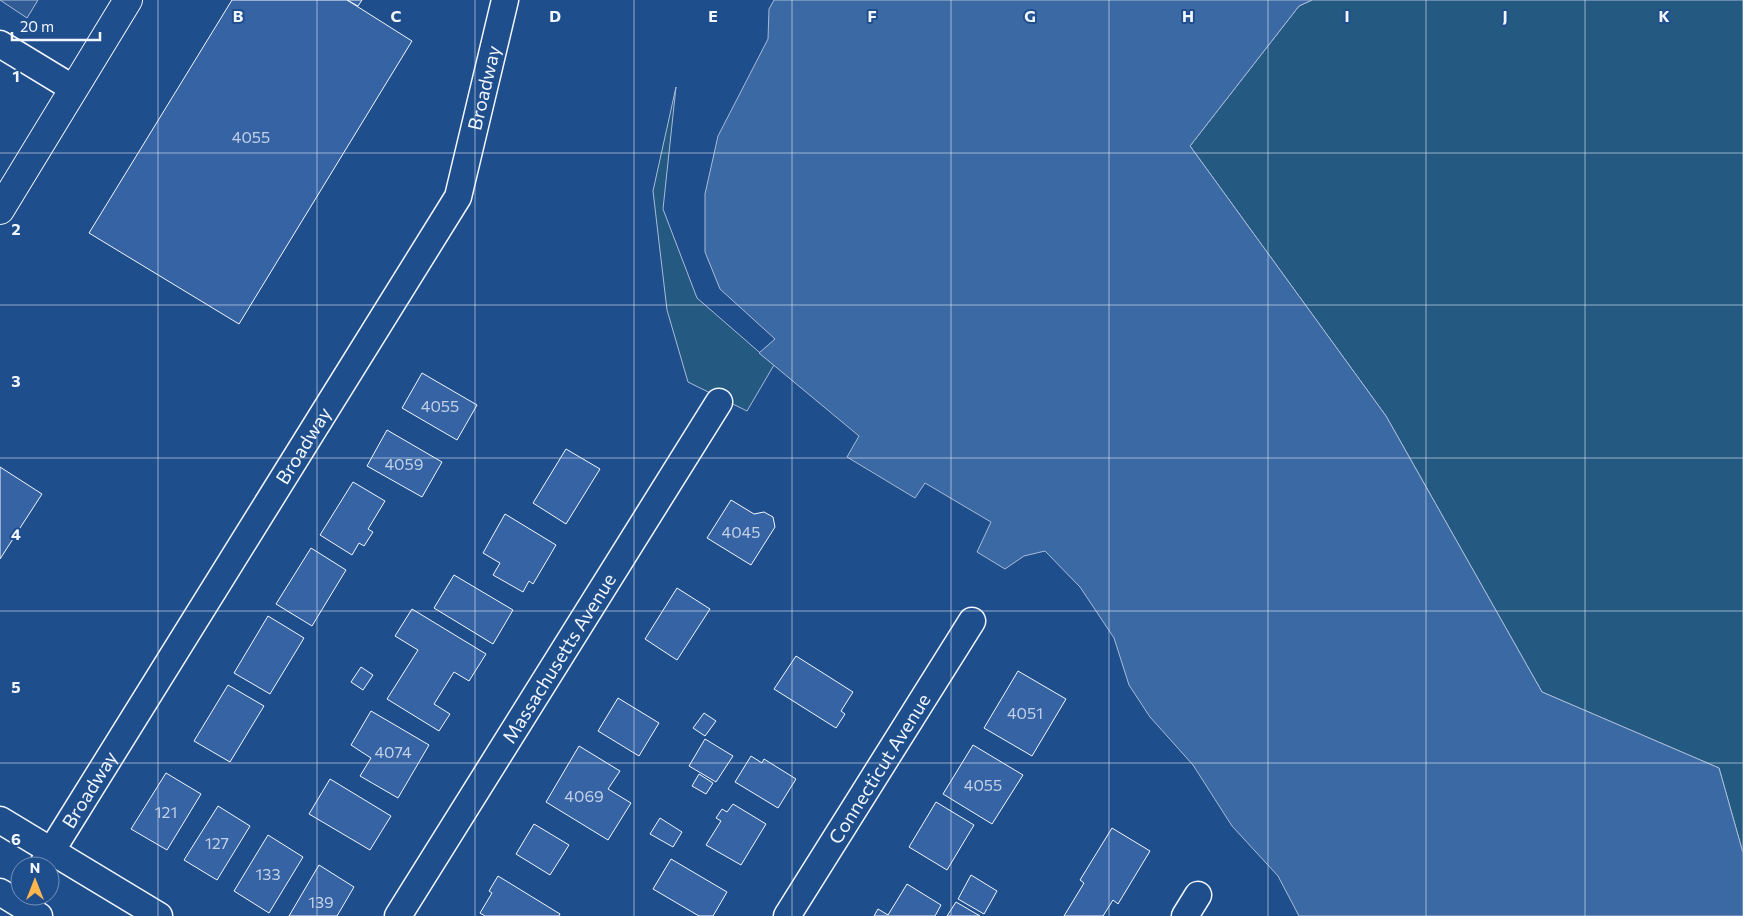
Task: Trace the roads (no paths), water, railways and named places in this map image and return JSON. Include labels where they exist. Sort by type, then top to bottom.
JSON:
[{"type":"main road","points":[[0,210],[128,0]]},
{"type":"street","name":"Broadway","points":[[49,856],[458,197],[505,0]]},
{"type":"street","points":[[0,44],[74,89]]},
{"type":"street","name":"Massachusetts Avenue","points":[[398,916],[719,402]]},
{"type":"street","name":"Connecticut Avenue","points":[[787,916],[972,621]]},
{"type":"street","points":[[0,820],[43,856]]},
{"type":"street","points":[[60,866],[159,916]]}]
